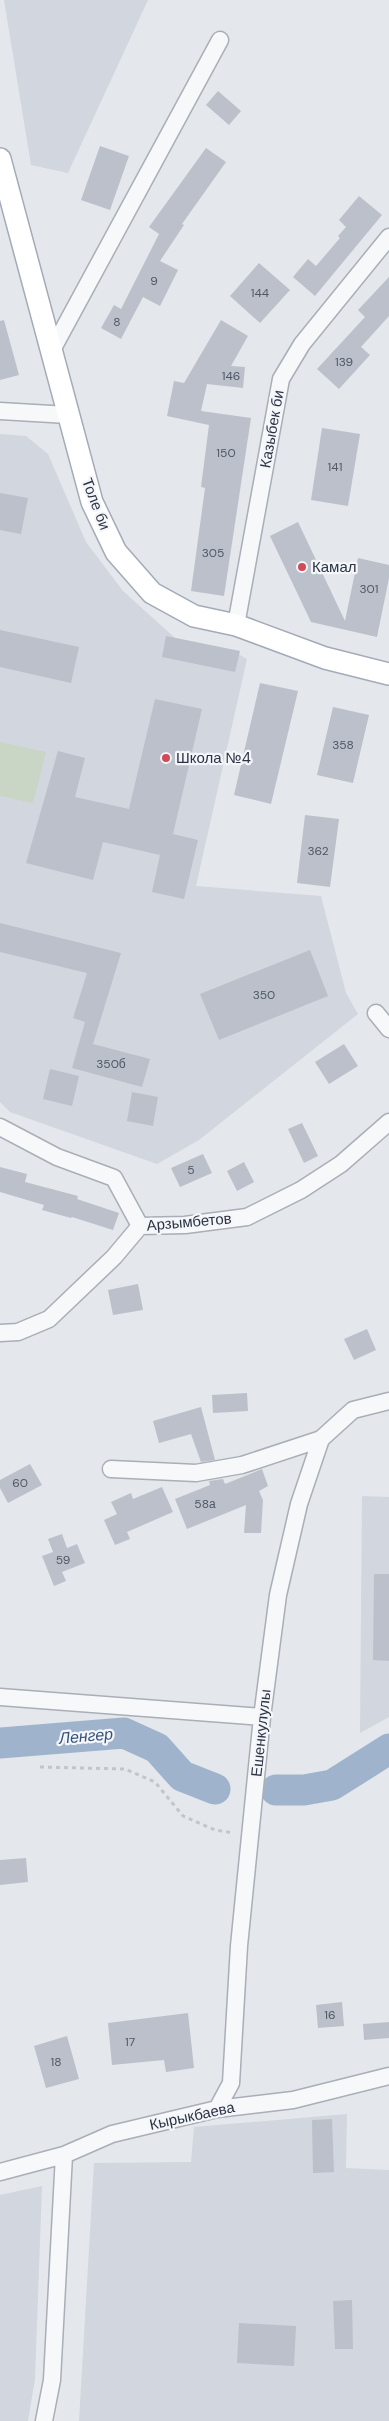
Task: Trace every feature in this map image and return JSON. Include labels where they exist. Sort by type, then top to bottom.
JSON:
[{"type":"main road","name":"Толе би","points":[[0,159],[92,502],[116,552],[152,593],[194,616],[236,625],[325,658],[389,674]]},
{"type":"street","points":[[51,352],[220,40]]},
{"type":"street","name":"Казыбек би","points":[[236,625],[281,379],[302,344],[389,237]]},
{"type":"street","points":[[0,411],[68,415]]},
{"type":"street","points":[[376,1013],[389,1029]]},
{"type":"street","name":"Арзымбетов","points":[[0,1332],[18,1332],[49,1319],[114,1257],[140,1226],[186,1225],[247,1216],[301,1190],[341,1164],[389,1122]]},
{"type":"street","points":[[0,1127],[57,1158],[114,1178],[140,1226]]},
{"type":"street","points":[[111,1469],[196,1473],[242,1465],[320,1439],[353,1410],[389,1401]]},
{"type":"street","name":"Ешенкулулы","points":[[217,2108],[231,2083],[239,1946],[262,1717],[278,1595],[299,1504],[320,1439]]},
{"type":"street","points":[[0,1697],[262,1717]]},
{"type":"street","name":"Кырыкбаева","points":[[0,2172],[64,2155],[112,2134],[217,2108],[293,2100],[389,2076]]},
{"type":"street","points":[[44,2421],[52,2380],[64,2155]]},
{"type":"path","points":[[40,1767],[125,1769],[155,1782],[183,1816],[215,1830],[250,1835]]},
{"type":"shaded area","points":[[4,0],[148,0],[68,173],[31,165]]},
{"type":"shaded area","points":[[0,434],[26,436],[48,454],[86,542],[123,591],[175,638],[231,650],[247,659],[196,886],[321,896],[346,993],[358,1014],[199,1140],[157,1164],[10,1112],[0,1102]]},
{"type":"shaded area","points":[[362,1496],[389,1497],[389,1717],[360,1733]]},
{"type":"shaded area","points":[[347,2114],[346,2168],[389,2170],[389,2421],[79,2421],[94,2163],[191,2162],[194,2127]]},
{"type":"shaded area","points":[[42,2186],[35,2379],[28,2421],[0,2421],[0,2195]]},
{"type":"green space","points":[[0,742],[46,752],[33,803],[0,796]]},
{"type":"building","points":[[218,91],[241,111],[229,125],[206,105]]},
{"type":"building","points":[[100,146],[129,156],[110,210],[81,200]]},
{"type":"building","points":[[206,148],[226,162],[182,224],[184,225],[160,261],[178,270],[160,306],[143,297],[121,339],[101,328],[114,305],[121,309],[159,234],[149,227]]},
{"type":"building","points":[[359,196],[382,215],[315,296],[293,277],[308,259],[316,266],[340,238],[338,236],[346,227],[339,220]]},
{"type":"building","points":[[259,263],[290,290],[260,323],[230,296]]},
{"type":"building","points":[[389,277],[389,316],[361,347],[370,355],[339,389],[317,369],[365,317],[358,310]]},
{"type":"building","points":[[4,320],[19,375],[0,380],[0,321]]},
{"type":"building","points":[[221,320],[248,336],[231,366],[245,367],[243,388],[207,384],[201,411],[251,418],[224,596],[191,591],[205,488],[201,487],[209,425],[167,416],[174,381],[184,383]]},
{"type":"building","points":[[322,428],[360,434],[348,506],[311,500]]},
{"type":"building","points":[[0,493],[28,498],[21,534],[0,530]]},
{"type":"building","points":[[298,522],[345,621],[358,558],[389,565],[389,578],[377,637],[311,622],[270,536]]},
{"type":"building","points":[[0,630],[79,647],[71,683],[0,667]]},
{"type":"building","points":[[166,636],[240,651],[235,672],[162,657]]},
{"type":"building","points":[[260,683],[298,691],[271,804],[234,795]]},
{"type":"building","points":[[155,699],[202,709],[173,834],[198,840],[184,899],[152,892],[160,855],[103,842],[93,880],[26,863],[58,751],[85,758],[75,797],[129,809]]},
{"type":"building","points":[[333,707],[369,715],[353,783],[317,775]]},
{"type":"building","points":[[305,815],[339,819],[330,887],[297,883]]},
{"type":"building","points":[[0,923],[121,953],[93,1044],[150,1059],[142,1087],[72,1068],[85,1022],[73,1018],[87,973],[0,952]]},
{"type":"building","points":[[310,950],[328,996],[219,1040],[200,994]]},
{"type":"building","points":[[344,1044],[358,1066],[329,1084],[315,1062]]},
{"type":"building","points":[[50,1069],[79,1076],[72,1106],[43,1099]]},
{"type":"building","points":[[132,1092],[158,1097],[153,1126],[127,1121]]},
{"type":"building","points":[[302,1123],[318,1156],[304,1163],[288,1129]]},
{"type":"building","points":[[203,1154],[212,1173],[180,1187],[171,1168]]},
{"type":"building","points":[[244,1162],[254,1182],[237,1191],[227,1171]]},
{"type":"building","points":[[0,1167],[27,1174],[25,1182],[78,1196],[77,1199],[119,1213],[113,1230],[42,1210],[44,1205],[0,1192]]},
{"type":"building","points":[[138,1284],[143,1310],[113,1315],[108,1290]]},
{"type":"building","points":[[367,1329],[376,1350],[354,1360],[344,1339]]},
{"type":"building","points":[[247,1393],[248,1411],[213,1413],[212,1395]]},
{"type":"building","points":[[201,1407],[215,1460],[201,1462],[191,1434],[159,1443],[153,1421]]},
{"type":"building","points":[[30,1464],[42,1485],[8,1503],[0,1488],[0,1480]]},
{"type":"building","points":[[262,1469],[268,1486],[259,1491],[263,1500],[261,1533],[244,1533],[246,1505],[187,1529],[175,1499],[210,1485],[209,1481],[223,1479],[225,1484]]},
{"type":"building","points":[[162,1487],[173,1512],[127,1532],[130,1539],[115,1545],[104,1520],[117,1514],[111,1502],[131,1493],[133,1499]]},
{"type":"building","points":[[62,1534],[67,1548],[77,1544],[85,1563],[62,1572],[66,1581],[54,1586],[42,1556],[53,1552],[48,1539]]},
{"type":"building","points":[[374,1574],[389,1574],[389,1661],[373,1660]]},
{"type":"building","points":[[26,1858],[28,1882],[0,1885],[0,1860]]},
{"type":"building","points":[[342,2002],[344,2026],[318,2028],[316,2005]]},
{"type":"building","points":[[188,2013],[194,2068],[166,2072],[164,2060],[112,2065],[108,2023]]},
{"type":"building","points":[[389,2022],[389,2038],[364,2040],[363,2024]]},
{"type":"building","points":[[67,2036],[79,2079],[46,2088],[34,2046]]},
{"type":"building","points":[[332,2119],[334,2172],[313,2173],[312,2120]]},
{"type":"building","points":[[352,2300],[353,2349],[335,2349],[333,2301]]},
{"type":"building","points":[[239,2323],[296,2326],[294,2366],[237,2363]]},
{"type":"waterway","name":"Ленгер","points":[[0,1743],[124,1733],[157,1748],[182,1776],[215,1789]]},
{"type":"waterway","name":"Ленгер","points":[[276,1790],[304,1790],[332,1785],[389,1749]]},
{"type":"place","name":"Камал","points":[[302,567]]},
{"type":"place","name":"Школа №4","points":[[166,758]]}]
